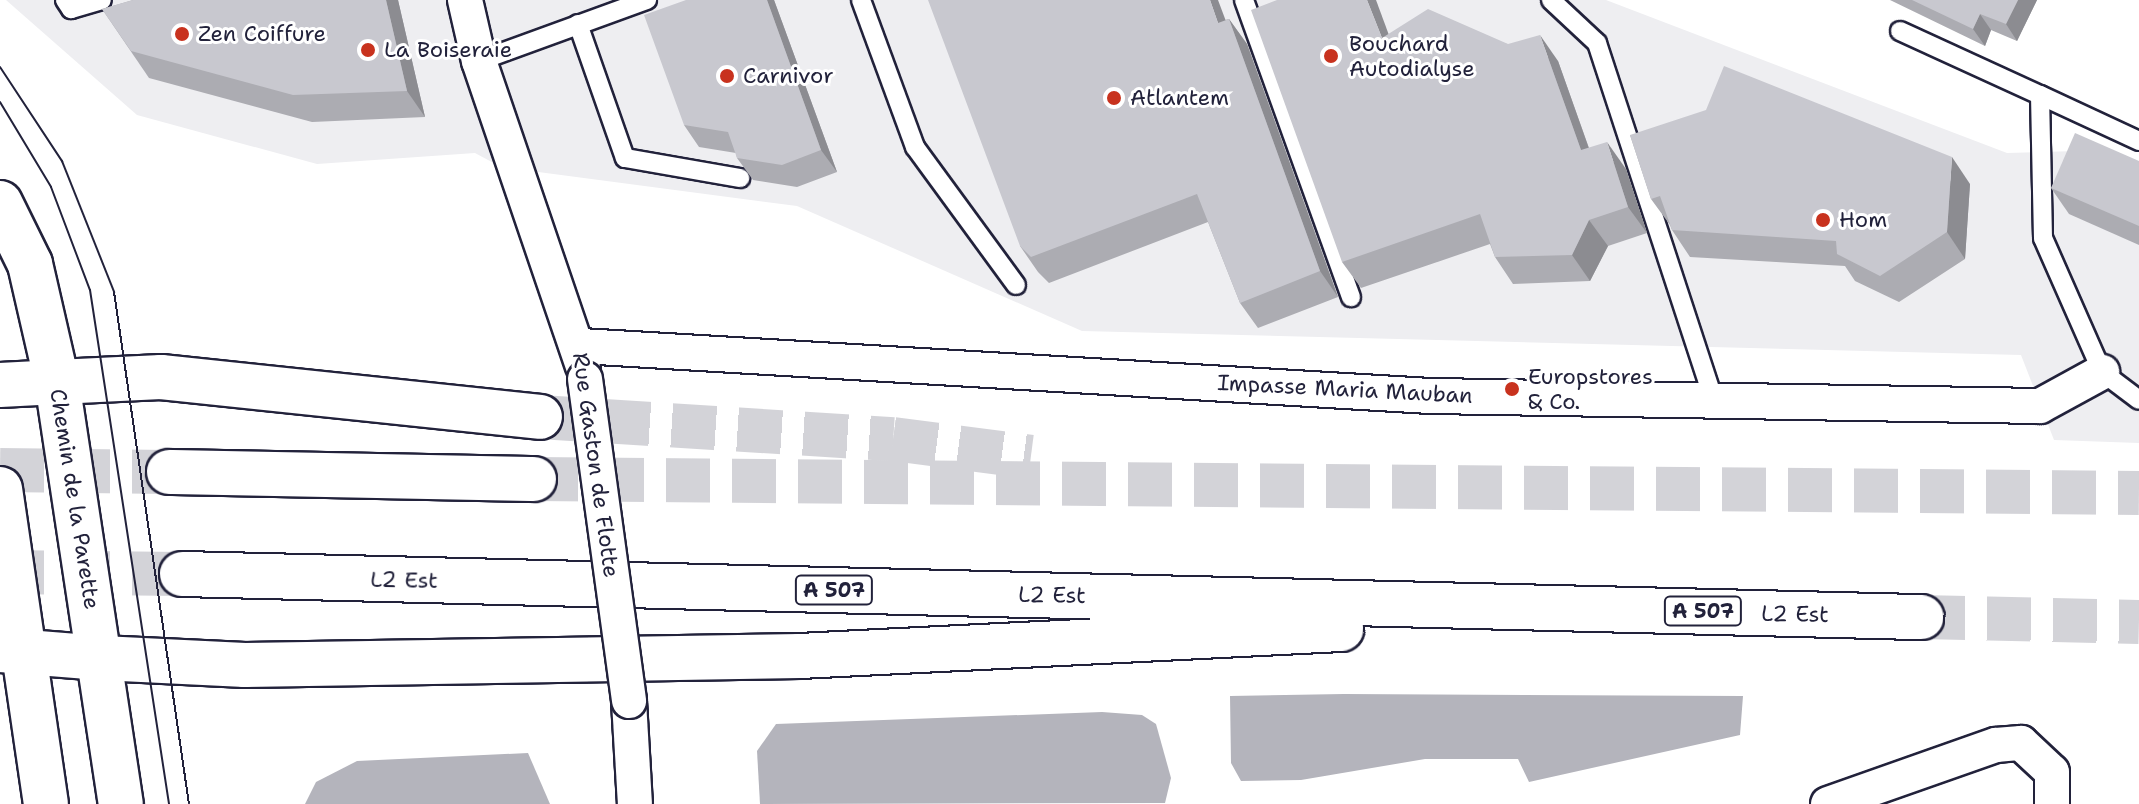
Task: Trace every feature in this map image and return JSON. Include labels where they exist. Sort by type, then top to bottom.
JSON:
[{"type":"main road","name":"Chemin de la Parette","points":[[0,203],[30,264],[57,382],[121,804]]},
{"type":"main road","points":[[0,385],[161,377],[540,417]]},
{"type":"main road","points":[[169,472],[534,479]]},
{"type":"main road","points":[[0,489],[13,651],[46,804]]},
{"type":"main road","name":"L2 Est","points":[[182,574],[1921,617]]},
{"type":"main road","points":[[13,651],[245,665],[800,656],[1367,627],[1485,606]]},
{"type":"street","name":"Rue Gaston de Flotte","points":[[465,0],[479,61],[583,362],[629,701],[635,804]]},
{"type":"street","name":"Impasse Maria Mauban","points":[[583,362],[1431,396],[2040,406],[2102,372]]},
{"type":"street","points":[[1828,804],[1996,745],[2021,743],[2052,772],[2052,804]]},
{"type":"lane","points":[[65,0],[71,9],[102,0]]},
{"type":"lane","points":[[479,61],[647,0]]},
{"type":"lane","points":[[861,0],[915,147],[1016,285]]},
{"type":"lane","points":[[1244,0],[1351,297]]},
{"type":"lane","points":[[1551,0],[1597,43],[1714,400]]},
{"type":"lane","points":[[578,24],[625,158],[740,178]]},
{"type":"lane","points":[[1900,31],[2139,141]]},
{"type":"lane","points":[[2040,95],[2043,238],[2102,372],[2139,400]]},
{"type":"shaded area","points":[[6,0],[1606,0],[2007,153],[2077,151],[2139,178],[2139,443],[2054,440],[2021,355],[1082,331],[797,206],[501,167],[475,153],[317,164],[137,115]]},
{"type":"shaded area","points":[[1230,696],[1743,696],[1740,735],[1529,782],[1518,759],[1425,759],[1301,780],[1241,781],[1231,763]]},
{"type":"shaded area","points":[[1102,712],[1142,715],[1156,724],[1171,778],[1165,803],[760,804],[757,751],[776,724]]},
{"type":"shaded area","points":[[528,753],[550,804],[305,804],[316,782],[357,761]]},
{"type":"building","points":[[133,0],[386,0],[407,91],[293,95],[131,51],[102,9]]},
{"type":"building","points":[[686,0],[767,0],[821,150],[782,165],[737,158],[728,132],[684,125],[644,15]]},
{"type":"building","name":"Atlantem","points":[[928,0],[1210,0],[1218,23],[1229,19],[1320,271],[1240,303],[1197,194],[1031,257],[1020,246]]},
{"type":"building","points":[[1277,0],[1367,0],[1382,38],[1428,9],[1508,44],[1540,35],[1581,150],[1607,142],[1628,207],[1589,220],[1572,255],[1495,257],[1480,214],[1342,262],[1251,10]]},
{"type":"building","points":[[1912,0],[2018,0],[2006,24],[1980,14],[1973,29]]},
{"type":"building","name":"Hom","points":[[1724,66],[1952,157],[1947,232],[1880,276],[1837,254],[1836,241],[1672,230],[1660,196],[1651,199],[1630,135],[1706,110]]},
{"type":"building","points":[[2075,133],[2139,161],[2139,226],[2051,188]]},
{"type":"tunnel","points":[[540,417],[893,439],[1031,457]]},
{"type":"tunnel","points":[[0,470],[169,472]]},
{"type":"tunnel","points":[[534,479],[2139,493]]},
{"type":"tunnel","points":[[0,572],[182,574]]},
{"type":"tunnel","points":[[1921,617],[2139,622]]},
{"type":"tram line","points":[[0,67],[62,161],[114,292],[189,804]]},
{"type":"tram line","points":[[0,102],[51,187],[90,290],[169,804]]},
{"type":"place","name":"Zen Coiffure","points":[[182,34]]},
{"type":"place","name":"La Boiseraie","points":[[368,50]]},
{"type":"place","name":"Bouchard Autodialyse","points":[[1331,56]]},
{"type":"place","name":"Carnivor","points":[[727,76]]},
{"type":"place","name":"Atlantem","points":[[1114,98]]},
{"type":"place","name":"Hom","points":[[1823,220]]},
{"type":"place","name":"Europstores & Co.","points":[[1512,389]]}]
